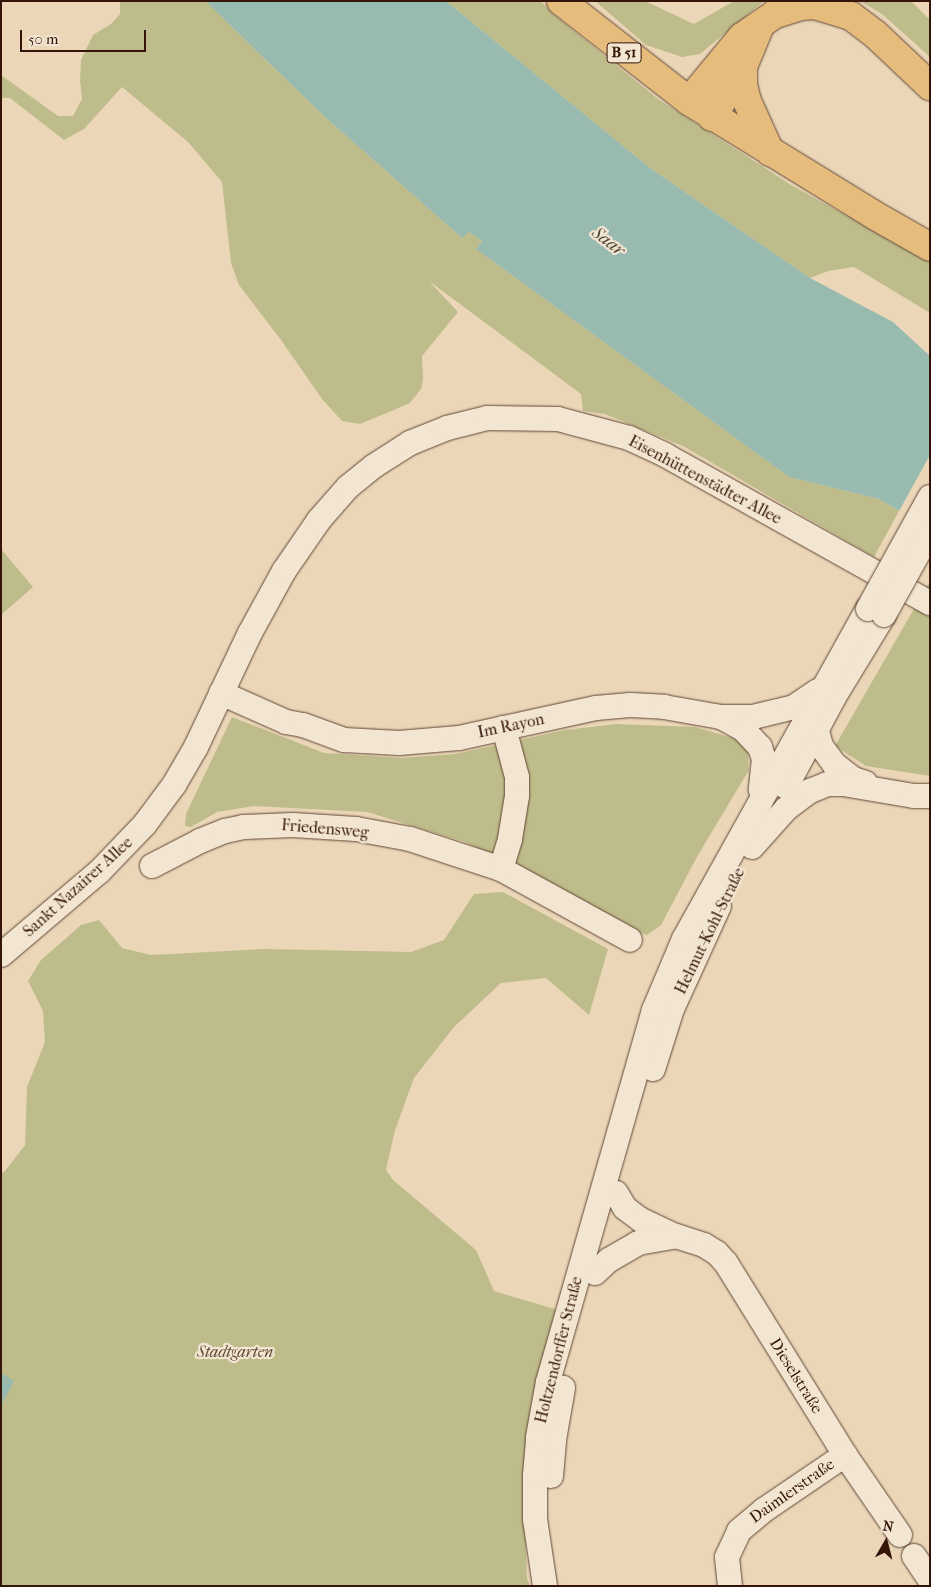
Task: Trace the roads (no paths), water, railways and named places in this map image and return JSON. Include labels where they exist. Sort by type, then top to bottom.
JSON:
[{"type":"main road","name":"B 51","points":[[561,1],[689,102],[930,247]]},
{"type":"main road","points":[[689,102],[742,37],[789,8],[815,5],[851,16],[875,34],[930,86]]},
{"type":"main road","points":[[712,117],[743,67],[753,38],[763,23]]},
{"type":"main road","points":[[743,67],[743,85],[747,101],[770,152]]},
{"type":"street","name":"Eisenhüttenstädter Allee","points":[[220,695],[284,571],[319,520],[348,487],[374,466],[410,443],[447,428],[487,418],[558,419],[629,438],[665,455],[930,604]]},
{"type":"street","points":[[876,612],[930,497]]},
{"type":"street","points":[[876,612],[930,532]]},
{"type":"street","name":"Helmut-Kohl-Straße","points":[[589,1235],[636,1066],[668,973],[684,939],[821,688],[876,612]]},
{"type":"street","name":"Helmut-Kohl-Straße","points":[[595,1273],[616,1193],[672,1009],[710,925],[817,731],[876,612]]},
{"type":"street","name":"Im Rayon","points":[[220,695],[286,722],[303,725],[344,740],[399,743],[459,738],[596,708],[630,705],[664,707],[721,717],[753,717],[794,707],[821,688]]},
{"type":"street","name":"Im Rayon","points":[[220,695],[291,713],[303,725]]},
{"type":"street","name":"Sankt Nazairer Allee","points":[[1,955],[99,872],[146,824],[174,785],[220,695]]},
{"type":"street","name":"Im Rayon","points":[[721,717],[744,730],[760,747],[764,760],[760,801]]},
{"type":"street","points":[[501,869],[510,839],[517,796],[517,777],[504,728]]},
{"type":"street","points":[[817,731],[822,746],[834,764],[853,779],[883,790]]},
{"type":"street","points":[[752,847],[786,809],[810,791],[827,784],[844,784],[914,796],[930,796]]},
{"type":"street","name":"Friedensweg","points":[[152,866],[176,851],[224,831],[244,826],[293,825],[356,829],[410,839],[501,869],[630,940]]},
{"type":"street","name":"Dieselstraße","points":[[616,1193],[625,1208],[641,1220],[676,1236],[704,1245],[717,1253],[726,1263],[845,1454],[900,1536]]},
{"type":"street","name":"Holtzendorffer Straße","points":[[545,1586],[535,1519],[538,1437],[548,1382],[589,1235]]},
{"type":"street","name":"Dieselstraße","points":[[595,1273],[609,1260],[638,1243],[676,1236]]},
{"type":"street","name":"Holtzendorffer Straße","points":[[562,1586],[555,1557],[551,1518],[554,1440],[564,1386],[595,1273]]},
{"type":"street","name":"Daimlerstraße","points":[[730,1586],[727,1557],[739,1531],[764,1510],[845,1454]]},
{"type":"street","points":[[914,1556],[930,1580]]},
{"type":"water","name":"Saar","points":[[205,1],[446,1],[650,168],[810,278],[893,322],[930,356],[930,529],[879,499],[789,477],[476,249],[482,241],[469,232],[462,238],[326,118]]},
{"type":"water","points":[[1,1373],[14,1381],[1,1406]]},
{"type":"park label","name":"Stadtgarten","points":[[235,1352]]}]
